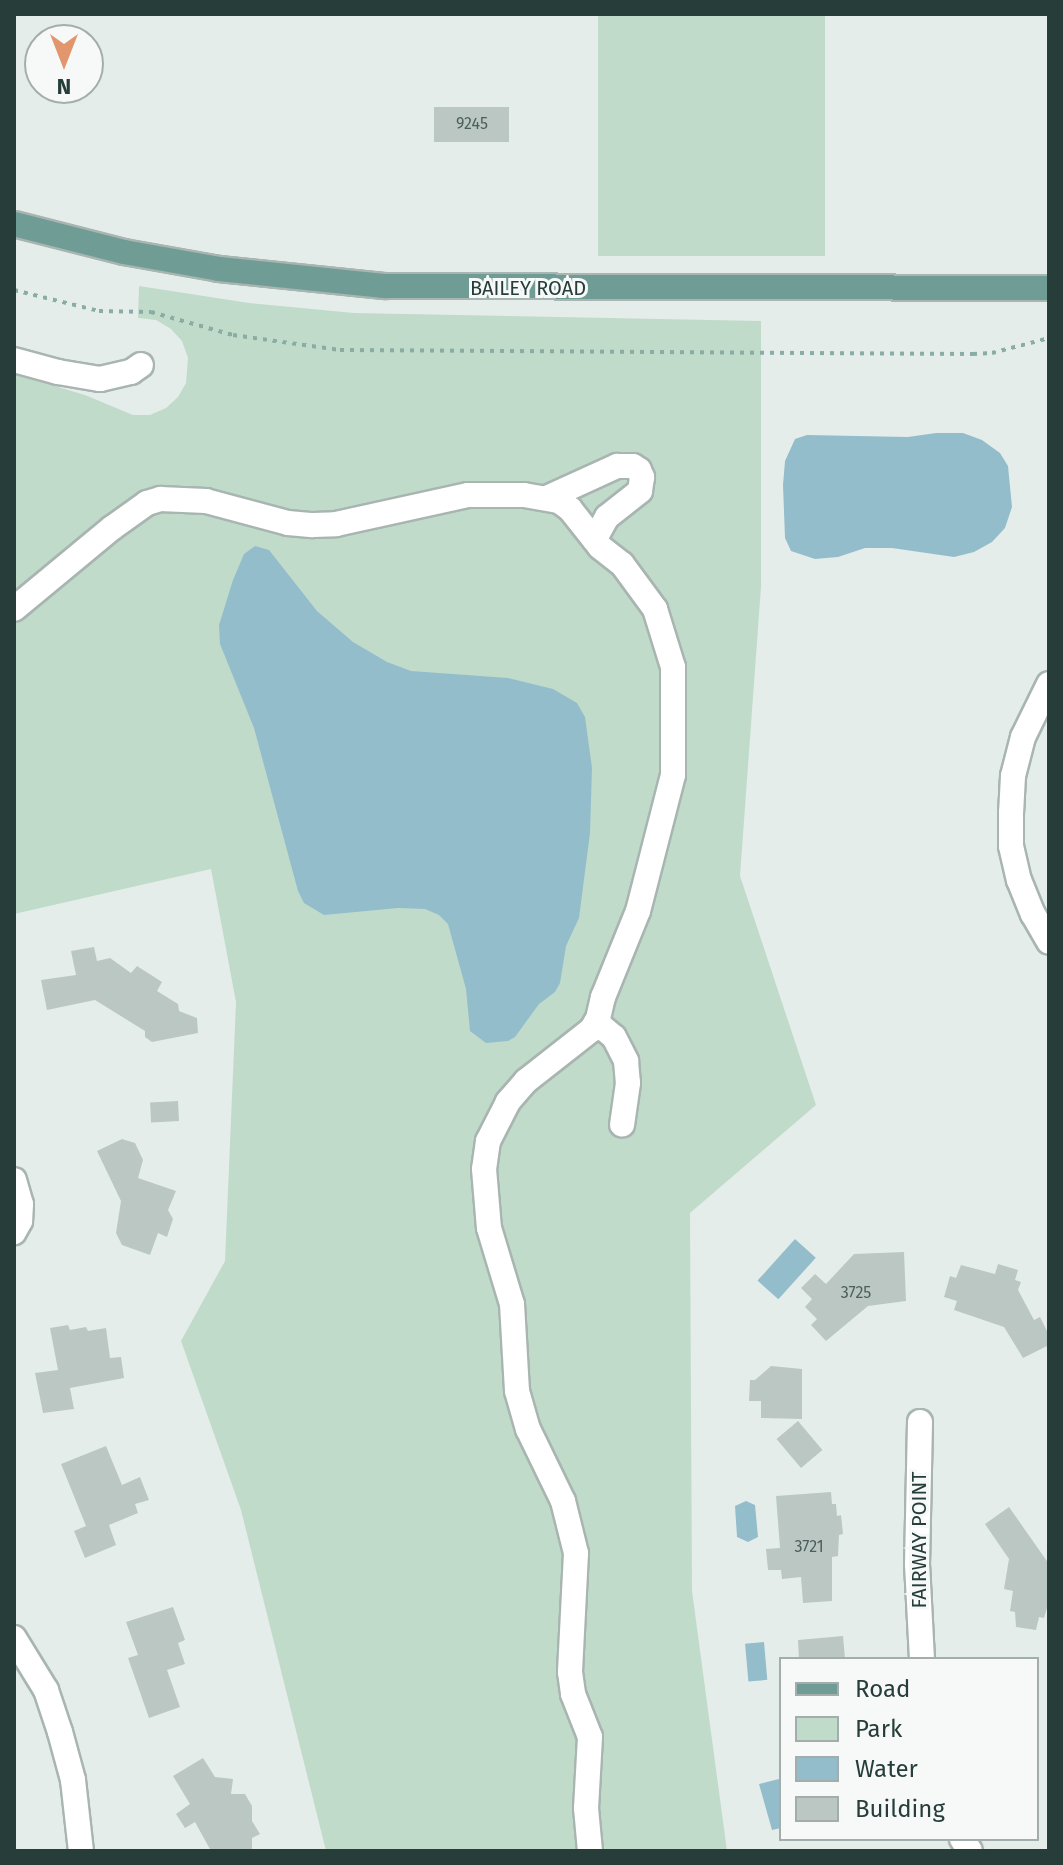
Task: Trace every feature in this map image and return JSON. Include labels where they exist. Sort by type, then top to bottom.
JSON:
[{"type":"main road","name":"BAILEY ROAD","points":[[14,224],[82,243],[175,261],[274,277],[369,285],[1049,288]]},
{"type":"street","points":[[14,360],[100,379],[131,372],[141,365]]},
{"type":"street","points":[[14,609],[147,503],[176,497],[206,501],[288,523],[336,524],[468,495],[549,497],[617,466],[633,466],[642,477],[640,491],[607,517],[594,540]]},
{"type":"street","points":[[549,497],[570,509],[594,540],[622,564],[655,609],[673,667],[675,723],[673,775],[661,833],[638,911],[596,1022],[526,1081],[508,1102],[488,1141],[484,1169],[489,1228],[512,1304],[517,1391],[528,1429],[563,1501],[576,1553],[570,1672],[573,1694],[590,1737],[586,1808],[590,1851]]},
{"type":"street","points":[[1049,684],[1023,737],[1013,776],[1011,846],[1019,880],[1049,942]]},
{"type":"street","points":[[596,1022],[614,1037],[626,1061],[628,1083],[622,1125]]},
{"type":"street","points":[[14,1180],[21,1204],[20,1221],[14,1232]]},
{"type":"street","name":"FAIRWAY POINT","points":[[920,1422],[917,1564],[922,1657]]},
{"type":"street","points":[[14,1638],[46,1690],[60,1732],[73,1780],[81,1851]]},
{"type":"path","points":[[14,290],[99,311],[151,312],[233,335],[340,350],[973,354],[1002,351],[1049,338]]},
{"type":"green space","points":[[598,14],[825,14],[825,256],[598,256]]},
{"type":"green space","points":[[139,286],[249,303],[354,313],[761,321],[761,587],[740,876],[816,1105],[690,1213],[692,1591],[727,1851],[326,1851],[241,1510],[181,1341],[225,1261],[236,1002],[211,869],[14,914],[14,374],[85,395],[133,415],[150,415],[166,408],[178,397],[186,383],[188,358],[182,341],[171,329],[156,320],[138,318]]},
{"type":"water","points":[[963,433],[982,440],[1000,453],[1008,466],[1012,507],[1005,528],[992,542],[974,552],[954,557],[892,548],[865,548],[838,557],[815,559],[791,551],[785,538],[783,485],[785,461],[795,439],[807,435],[908,437]]},
{"type":"water","points":[[255,546],[269,550],[317,611],[353,642],[387,662],[411,671],[508,678],[553,689],[577,703],[585,717],[592,768],[590,833],[579,918],[566,946],[560,983],[555,992],[539,1004],[515,1037],[508,1041],[486,1043],[470,1031],[466,989],[448,924],[439,915],[425,909],[398,908],[324,915],[304,903],[298,891],[254,728],[220,644],[219,625],[233,580],[244,554]]},
{"type":"water","points":[[795,1239],[816,1258],[778,1299],[758,1281]]},
{"type":"water","points":[[746,1501],[755,1505],[758,1537],[748,1542],[737,1537],[735,1506]]},
{"type":"water","points":[[764,1642],[767,1680],[748,1682],[745,1644]]},
{"type":"water","points":[[779,1779],[779,1828],[772,1830],[759,1784]]},
{"type":"building","points":[[434,107],[509,107],[509,142],[434,142]]},
{"type":"building","points":[[94,947],[97,961],[110,958],[131,973],[137,966],[162,982],[157,991],[178,1004],[179,1011],[197,1018],[198,1033],[152,1042],[145,1037],[145,1031],[95,1000],[47,1010],[41,980],[76,975],[71,951]]},
{"type":"building","points":[[178,1101],[179,1121],[151,1122],[150,1102]]},
{"type":"building","points":[[122,1139],[135,1143],[143,1160],[138,1178],[176,1191],[168,1210],[173,1219],[167,1237],[158,1233],[150,1255],[122,1245],[116,1233],[121,1201],[97,1151]]},
{"type":"building","points":[[904,1252],[906,1301],[868,1306],[826,1341],[811,1325],[817,1319],[805,1307],[812,1299],[801,1288],[815,1274],[826,1284],[854,1254]]},
{"type":"building","points":[[998,1264],[1018,1270],[1015,1280],[1021,1282],[1018,1290],[1034,1320],[1040,1317],[1049,1335],[1049,1345],[1023,1358],[1004,1327],[954,1310],[957,1301],[944,1297],[950,1276],[956,1278],[961,1265],[995,1274]]},
{"type":"building","points":[[68,1325],[70,1330],[106,1328],[110,1358],[121,1357],[124,1378],[70,1388],[74,1409],[43,1413],[35,1373],[58,1370],[50,1328]]},
{"type":"building","points":[[771,1366],[802,1369],[802,1419],[761,1418],[761,1401],[749,1401],[750,1380],[755,1380]]},
{"type":"building","points":[[798,1421],[822,1450],[801,1468],[777,1439]]},
{"type":"building","points":[[106,1446],[122,1485],[140,1477],[149,1500],[135,1504],[138,1513],[109,1525],[116,1545],[85,1558],[74,1531],[86,1526],[61,1464]]},
{"type":"building","points":[[831,1492],[837,1516],[841,1515],[843,1534],[839,1535],[838,1556],[832,1557],[832,1601],[803,1603],[801,1577],[782,1579],[781,1570],[768,1570],[766,1549],[780,1548],[776,1496]]},
{"type":"building","points":[[1009,1507],[1049,1564],[1049,1601],[1044,1618],[1039,1617],[1036,1630],[1016,1627],[1015,1612],[1010,1611],[1013,1591],[1004,1589],[1009,1559],[985,1524]]},
{"type":"building","points":[[173,1607],[185,1640],[178,1643],[185,1664],[167,1670],[180,1707],[149,1718],[128,1658],[138,1655],[126,1622]]},
{"type":"building","points":[[843,1636],[845,1657],[799,1657],[798,1640]]},
{"type":"building","points":[[203,1758],[215,1777],[233,1779],[231,1794],[245,1794],[252,1806],[252,1821],[260,1834],[252,1838],[252,1851],[211,1851],[195,1822],[185,1828],[176,1814],[190,1804],[173,1776]]}]
